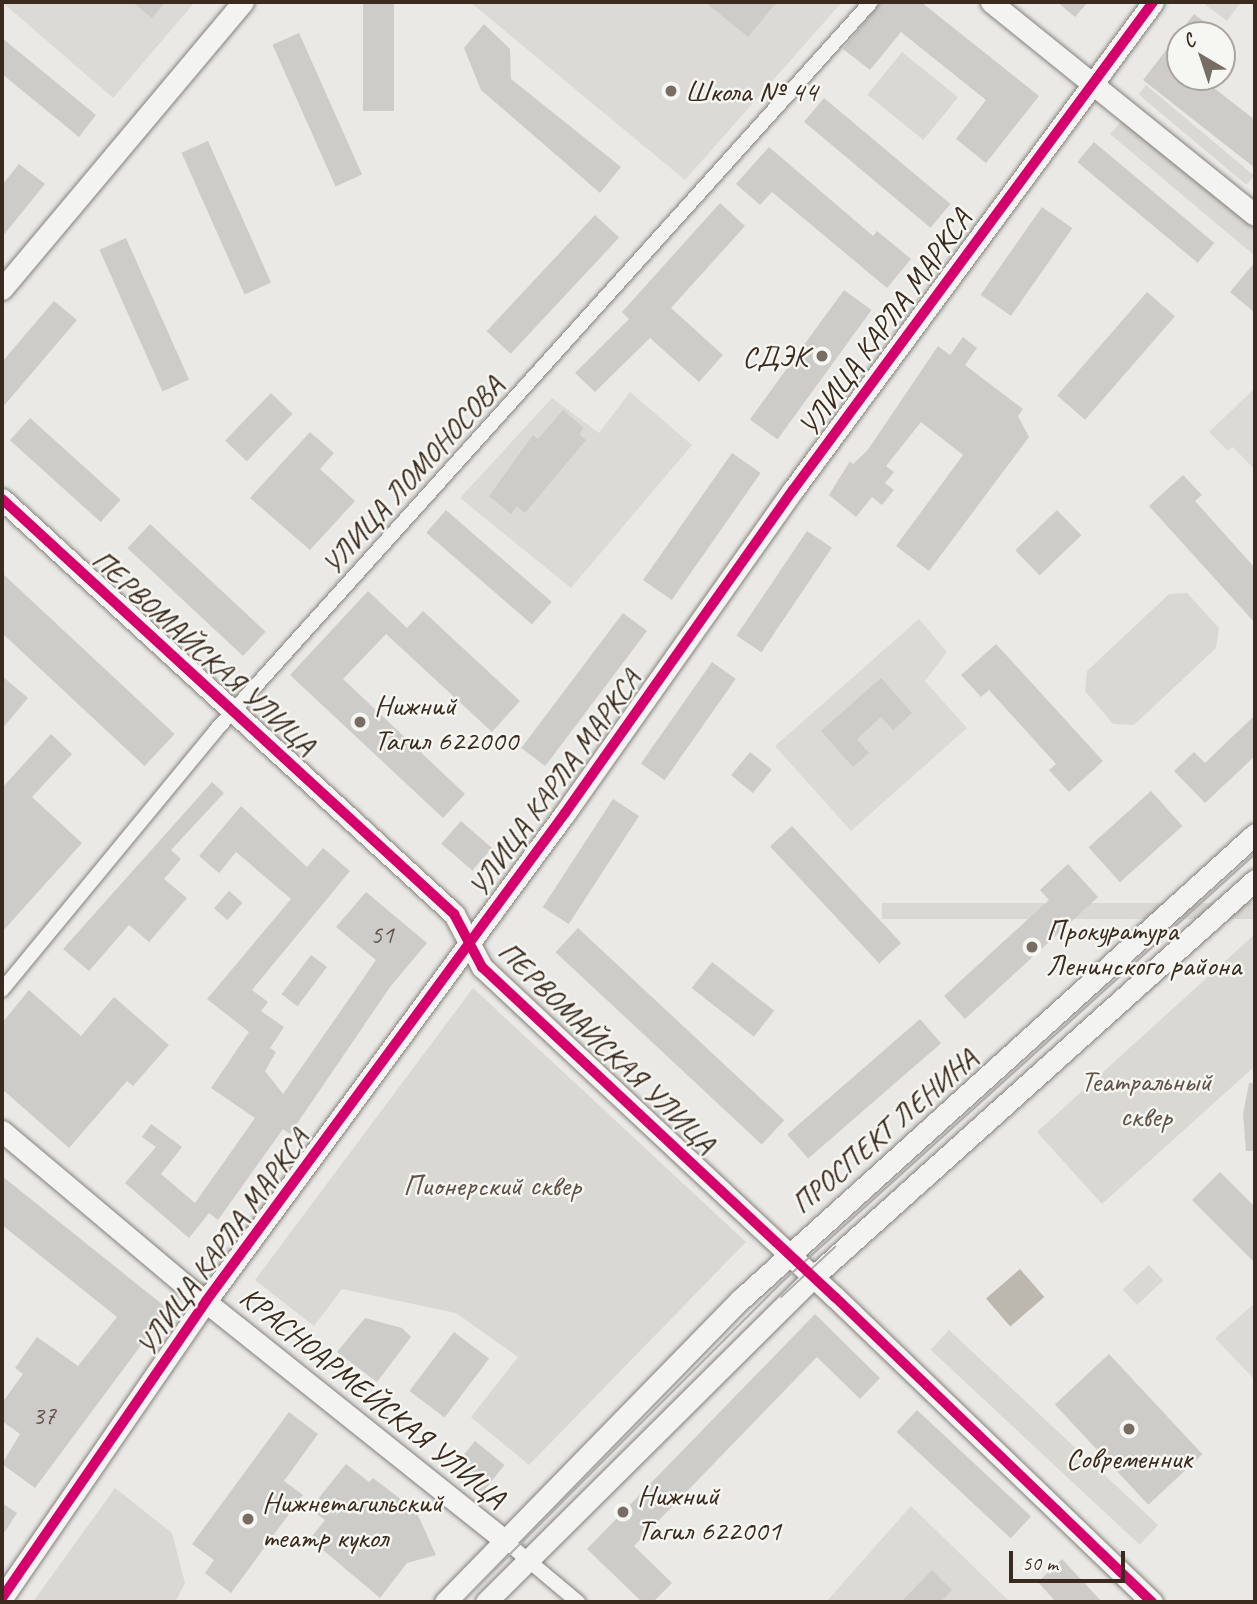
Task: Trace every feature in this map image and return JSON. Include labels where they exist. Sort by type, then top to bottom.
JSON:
[{"type":"street","points":[[2,289],[243,2]]},
{"type":"street","name":"УЛИЦА ЛОМОНОСОВА","points":[[2,990],[232,712],[871,2]]},
{"type":"street","points":[[991,2],[1255,215]]},
{"type":"street","name":"УЛИЦА КАРЛА МАРКСА","points":[[2,1598],[205,1301],[1153,2]]},
{"type":"street","name":"ПЕРВОМАЙСКАЯ УЛИЦА","points":[[2,499],[454,914],[482,967],[790,1254],[1152,1602]]},
{"type":"street","name":"ПРОСПЕКТ ЛЕНИНА","points":[[444,1602],[790,1254],[1255,834]]},
{"type":"street","name":"ПРОСПЕКТ ЛЕНИНА","points":[[486,1602],[813,1277],[1255,880]]},
{"type":"street","name":"КРАСНОАРМЕЙСКАЯ УЛИЦА","points":[[2,1131],[205,1301],[504,1539],[578,1602]]},
{"type":"shaded area","points":[[2,2],[195,2],[113,98]]},
{"type":"shaded area","name":"Школа № 44","points":[[470,2],[842,2],[685,180]]},
{"type":"shaded area","points":[[1255,388],[1255,470],[1233,447],[1228,451],[1209,432]]},
{"type":"shaded area","points":[[630,392],[692,445],[571,588],[460,498],[552,398],[599,433]]},
{"type":"shaded area","points":[[919,619],[947,652],[925,681],[967,728],[851,831],[775,746]]},
{"type":"shaded area","points":[[1020,1269],[1044,1297],[1010,1326],[986,1299]]},
{"type":"shaded area","points":[[1255,1303],[1255,1380],[1215,1338]]},
{"type":"shaded area","points":[[911,1506],[1010,1602],[826,1602]]},
{"type":"green space","points":[[1202,2],[1241,2],[1227,21]]},
{"type":"green space","points":[[902,52],[958,97],[923,140],[867,95]]},
{"type":"green space","points":[[1146,85],[1254,176],[1246,185],[1138,94]]},
{"type":"green space","points":[[1126,117],[1255,224],[1255,256],[1110,134]]},
{"type":"green space","points":[[1187,593],[1219,628],[1216,648],[1134,725],[1113,724],[1085,691],[1087,671],[1169,594]]},
{"type":"green space","points":[[882,903],[1255,903],[1255,919],[882,919]]},
{"type":"green space","name":"Театральный сквер","points":[[1255,934],[1255,1066],[1102,1204],[1037,1132]]},
{"type":"green space","name":"Пионерский сквер","points":[[473,988],[746,1242],[529,1465],[471,1417],[518,1357],[456,1313],[342,1289],[314,1326],[255,1280]]},
{"type":"green space","points":[[1149,1265],[1163,1280],[1137,1305],[1123,1290]]},
{"type":"green space","points":[[949,1330],[1158,1525],[1140,1545],[931,1350]]},
{"type":"green space","points":[[115,1488],[172,1533],[185,1583],[175,1602],[33,1602]]},
{"type":"building","points":[[132,2],[165,2],[152,18]]},
{"type":"building","points":[[363,2],[394,2],[394,111],[363,111]]},
{"type":"building","points":[[705,2],[777,2],[748,37]]},
{"type":"building","points":[[881,2],[921,2],[1039,96],[986,163],[956,139],[986,100],[901,32],[870,70],[843,49]]},
{"type":"building","points":[[1057,2],[1088,2],[1075,17]]},
{"type":"building","points":[[1194,14],[1203,21],[1189,21]]},
{"type":"building","points":[[484,24],[510,49],[511,79],[621,167],[600,193],[481,90],[464,48]]},
{"type":"building","points":[[299,33],[362,175],[336,186],[273,45]]},
{"type":"building","points":[[2,38],[96,115],[79,137],[2,74]]},
{"type":"building","points":[[1166,50],[1166,91],[1218,91],[1255,120],[1255,168],[1143,80]]},
{"type":"building","points":[[824,98],[950,204],[930,228],[804,122]]},
{"type":"building","points":[[208,141],[271,283],[245,294],[182,153]]},
{"type":"building","points":[[1094,142],[1214,243],[1198,263],[1077,162]]},
{"type":"building","points":[[769,147],[873,236],[877,231],[911,259],[887,288],[772,192],[760,205],[736,184]]},
{"type":"building","points":[[19,164],[45,184],[2,237],[2,185]]},
{"type":"building","points":[[720,203],[745,226],[671,308],[723,355],[699,382],[650,338],[595,392],[575,373],[629,319],[622,312]]},
{"type":"building","points":[[1042,207],[1072,228],[1011,316],[981,295]]},
{"type":"building","points":[[595,215],[619,238],[511,354],[487,331]]},
{"type":"building","points":[[126,238],[189,380],[163,391],[100,250]]},
{"type":"building","points":[[1255,262],[1255,313],[1230,292]]},
{"type":"building","points":[[844,290],[872,310],[777,439],[750,419]]},
{"type":"building","points":[[1147,292],[1175,316],[1085,420],[1057,395]]},
{"type":"building","points":[[54,301],[77,320],[2,408],[2,362]]},
{"type":"building","points":[[963,337],[977,348],[965,365],[1023,409],[1018,416],[1029,437],[929,571],[896,546],[963,455],[921,422],[886,466],[894,472],[885,483],[894,490],[882,505],[872,497],[856,517],[829,495],[850,461],[853,464],[867,451],[938,346],[950,355]]},
{"type":"building","points":[[271,393],[293,414],[247,461],[225,440]]},
{"type":"building","points":[[563,410],[584,428],[579,434],[586,440],[525,513],[517,506],[511,514],[489,496],[533,435],[538,439]]},
{"type":"building","points":[[30,418],[121,500],[101,522],[10,440]]},
{"type":"building","points":[[310,432],[334,453],[320,469],[355,501],[310,550],[250,498]]},
{"type":"building","points":[[732,453],[761,473],[672,600],[643,580]]},
{"type":"building","points":[[1183,475],[1202,495],[1195,501],[1255,568],[1255,623],[1149,506]]},
{"type":"building","points":[[446,510],[552,602],[532,624],[426,533]]},
{"type":"building","points":[[1057,510],[1081,535],[1040,575],[1015,550]]},
{"type":"building","points":[[150,524],[266,632],[243,656],[127,548]]},
{"type":"building","points":[[807,531],[832,548],[761,652],[737,635]]},
{"type":"building","points":[[2,573],[175,734],[145,766],[2,633]]},
{"type":"building","points":[[368,591],[407,628],[423,611],[520,701],[492,732],[386,634],[343,679],[465,794],[443,818],[290,675]]},
{"type":"building","points":[[623,613],[647,631],[545,766],[521,748]]},
{"type":"building","points":[[996,644],[1103,761],[1069,792],[1049,770],[1056,764],[989,690],[981,697],[961,675]]},
{"type":"building","points":[[712,662],[736,679],[665,780],[641,764]]},
{"type":"building","points":[[2,676],[28,698],[2,729]]},
{"type":"building","points":[[881,678],[912,713],[893,730],[881,717],[857,739],[869,753],[853,767],[821,731]]},
{"type":"building","points":[[1255,715],[1255,756],[1205,803],[1174,771],[1194,752],[1205,763]]},
{"type":"building","points":[[51,734],[72,754],[32,797],[82,843],[2,932],[2,788]]},
{"type":"building","points":[[750,752],[772,770],[753,793],[731,775]]},
{"type":"building","points":[[212,782],[224,793],[171,850],[181,859],[164,879],[187,898],[149,942],[129,925],[89,971],[63,949]]},
{"type":"building","points":[[1151,791],[1182,826],[1120,882],[1089,847]]},
{"type":"building","points":[[613,799],[639,816],[569,924],[543,907]]},
{"type":"building","points":[[241,806],[307,867],[323,848],[350,871],[252,990],[268,1002],[261,1011],[284,1027],[270,1048],[276,1052],[265,1071],[283,1094],[376,960],[336,927],[366,892],[427,943],[390,987],[290,1134],[283,1129],[218,1220],[209,1213],[189,1238],[125,1183],[156,1147],[142,1137],[151,1124],[182,1147],[161,1174],[195,1203],[255,1118],[211,1088],[249,1032],[207,999],[291,899],[236,852],[219,873],[199,856]]},
{"type":"building","points":[[461,821],[492,848],[472,871],[441,844]]},
{"type":"building","points":[[792,826],[901,943],[879,963],[770,846]]},
{"type":"building","points":[[1068,864],[1098,897],[965,1019],[944,996],[1049,900],[1040,890]]},
{"type":"building","points":[[229,891],[243,903],[227,920],[214,908]]},
{"type":"building","points":[[578,928],[784,1120],[762,1144],[555,952]]},
{"type":"building","points":[[311,955],[327,967],[297,1006],[282,994]]},
{"type":"building","points":[[712,962],[774,1011],[754,1037],[692,988]]},
{"type":"building","points":[[29,990],[81,1036],[114,997],[169,1045],[133,1086],[127,1081],[69,1148],[2,1089],[2,1023]]},
{"type":"building","points":[[920,1019],[941,1043],[808,1159],[787,1134]]},
{"type":"building","points":[[1249,1083],[1255,1083],[1255,1151],[1246,1151],[1243,1114]]},
{"type":"building","points":[[1220,1172],[1255,1207],[1255,1263],[1192,1200]]},
{"type":"building","points":[[2,1176],[168,1309],[35,1488],[2,1464],[20,1434],[2,1421],[2,1403],[23,1374],[15,1368],[37,1337],[78,1366],[117,1317],[2,1225]]},
{"type":"building","points":[[815,1314],[880,1378],[860,1399],[817,1357],[634,1546],[672,1583],[653,1602],[642,1602],[587,1549]]},
{"type":"building","points":[[365,1318],[402,1328],[411,1337],[377,1382],[337,1352]]},
{"type":"building","points":[[454,1332],[489,1358],[445,1418],[409,1391]]},
{"type":"building","name":"Современник","points":[[1109,1354],[1202,1454],[1148,1505],[1055,1404]]},
{"type":"building","points":[[917,1410],[1031,1516],[1011,1538],[897,1432]]},
{"type":"building","name":"Нижнетагильский театр кукол","points":[[289,1412],[318,1434],[284,1481],[303,1495],[231,1593],[205,1573],[214,1560],[192,1544]]},
{"type":"building","points":[[475,1441],[505,1465],[482,1493],[452,1469]]},
{"type":"building","points":[[346,1464],[369,1482],[373,1478],[416,1511],[436,1555],[407,1563],[380,1598],[310,1539],[325,1520],[310,1509]]},
{"type":"building","points":[[2,1503],[17,1513],[2,1536]]},
{"type":"building","points":[[1062,1559],[1102,1602],[1056,1602],[1038,1582]]},
{"type":"building","points":[[932,1570],[952,1590],[940,1602],[901,1602]]},
{"type":"tram line","points":[[462,1602],[782,1282],[1255,854]]},
{"type":"tram line","points":[[781,1297],[835,1247]]},
{"type":"cycle path","points":[[2,1598],[206,1301],[565,813],[793,490],[1153,2]]},
{"type":"cycle path","points":[[2,499],[454,914],[482,967],[835,1297],[1152,1602]]},
{"type":"place","name":"Школа № 44","points":[[671,91]]},
{"type":"place","name":"СДЭК","points":[[822,356]]},
{"type":"place","name":"Нижний Тагил 622000","points":[[360,722]]},
{"type":"place","name":"Прокуратура Ленинского района","points":[[1032,947]]},
{"type":"place","name":"Современник","points":[[1129,1429]]},
{"type":"place","name":"Нижний Тагил 622001","points":[[623,1512]]},
{"type":"place","name":"Нижнетагильский театр кукол","points":[[248,1519]]}]
